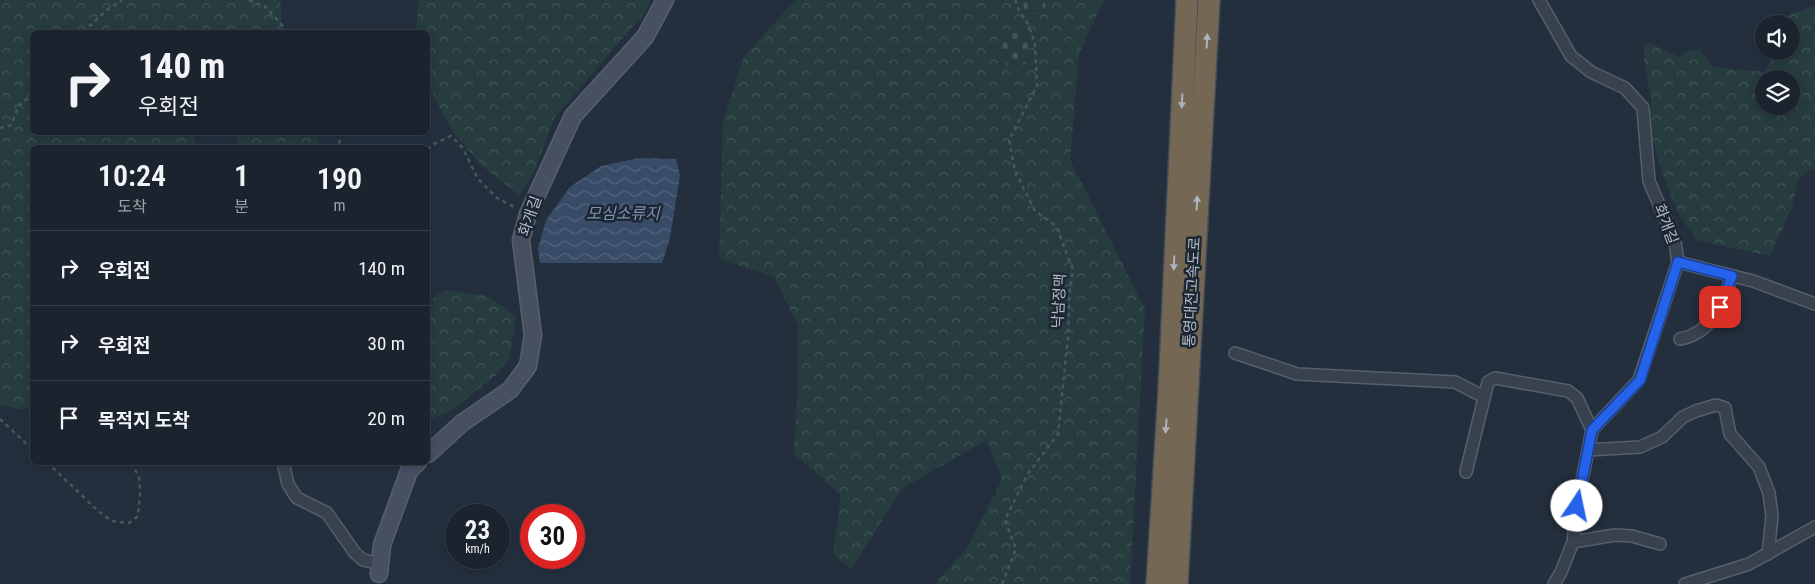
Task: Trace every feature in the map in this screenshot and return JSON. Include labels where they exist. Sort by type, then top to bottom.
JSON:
[{"type":"highway","name":"통영대전고속도로","points":[[1157,584],[1169,391],[1187,0]]},
{"type":"highway","name":"통영대전고속도로","points":[[1177,584],[1209,0]]},
{"type":"highway","points":[[1190,326],[1190,584]]},
{"type":"street","name":"화개길","points":[[430,452],[462,423],[510,390],[528,366],[533,335],[521,240],[528,214],[573,116],[646,37],[665,0]]},
{"type":"street","name":"화개길","points":[[1539,0],[1571,56],[1591,72],[1625,88],[1643,108],[1649,181],[1675,242],[1678,262],[1640,380],[1592,430]]},
{"type":"street","points":[[1678,262],[1770,287],[1815,304]]},
{"type":"street","points":[[1680,339],[1694,336],[1709,324],[1720,307],[1732,276]]},
{"type":"street","points":[[1235,353],[1298,374],[1455,382],[1484,397]]},
{"type":"street","points":[[1466,472],[1488,382],[1495,378],[1568,391],[1577,398],[1592,430],[1577,506],[1574,542],[1562,572],[1554,584]]},
{"type":"street","points":[[1588,450],[1640,447],[1662,437],[1683,417],[1696,411],[1716,405],[1725,408],[1730,434],[1759,467],[1769,493],[1772,516],[1768,554]]},
{"type":"street","points":[[284,465],[288,484],[297,498],[327,513],[355,553],[380,574]]},
{"type":"street","points":[[380,574],[382,545],[409,471],[415,465]]},
{"type":"street","points":[[1686,584],[1750,564],[1815,527]]},
{"type":"street","points":[[1574,542],[1615,535],[1632,536],[1660,544]]},
{"type":"path","points":[[85,30],[107,10],[122,0]]},
{"type":"path","points":[[250,0],[266,7],[286,30]]},
{"type":"path","name":"낙남정맥","points":[[1002,584],[1016,550],[1005,520],[1027,475],[1058,434],[1073,270],[1056,226],[1035,210],[1015,171],[1009,140],[1036,86],[1035,44],[1029,26],[1016,5],[1016,0]]},
{"type":"path","points":[[0,128],[11,125],[19,106],[30,98]]},
{"type":"path","points":[[430,148],[451,136],[462,146],[478,179],[498,198],[528,214]]},
{"type":"path","points":[[0,419],[30,446]]},
{"type":"path","points":[[50,465],[98,511],[112,521],[129,523],[138,516],[140,494],[138,476],[132,465]]},
{"type":"green space","points":[[0,0],[280,0],[283,30],[30,30],[30,135],[194,135],[196,145],[30,145],[30,405],[23,410],[0,405]]},
{"type":"green space","points":[[419,0],[650,0],[647,10],[555,117],[535,170],[519,195],[481,165],[452,131],[430,89],[430,30],[416,30]]},
{"type":"green space","points":[[796,0],[1104,0],[1079,54],[1070,160],[1145,309],[1130,584],[935,584],[967,548],[1002,480],[987,440],[903,488],[851,569],[833,554],[841,495],[794,454],[798,386],[798,325],[774,277],[719,259],[723,122],[744,56]]},
{"type":"green space","points":[[1022,0],[1045,0],[1046,6],[1039,13],[1031,14],[1025,11]]},
{"type":"green space","points":[[1815,6],[1815,171],[1811,169],[1798,180],[1792,208],[1770,256],[1696,240],[1677,211],[1663,175],[1651,134],[1651,98],[1644,59],[1644,47],[1650,43],[1679,57],[1688,51],[1699,49],[1713,67],[1755,71],[1755,115],[1800,115],[1800,70],[1765,70],[1770,60],[1800,60],[1800,15],[1788,15]]},
{"type":"green space","points":[[1027,32],[1029,52],[1027,63],[1017,68],[1007,66],[1000,54],[1000,33]]},
{"type":"green space","points":[[236,135],[317,135],[320,145],[239,145]]},
{"type":"green space","points":[[445,290],[488,296],[516,316],[510,357],[496,375],[451,411],[430,419],[430,300]]},
{"type":"water","name":"모심소류지","points":[[639,158],[676,159],[680,175],[670,238],[662,263],[540,263],[538,249],[546,220],[570,187],[601,166]]},
{"type":"route","points":[[1577,506],[1592,430],[1640,380],[1678,262],[1732,276],[1720,307]]}]
